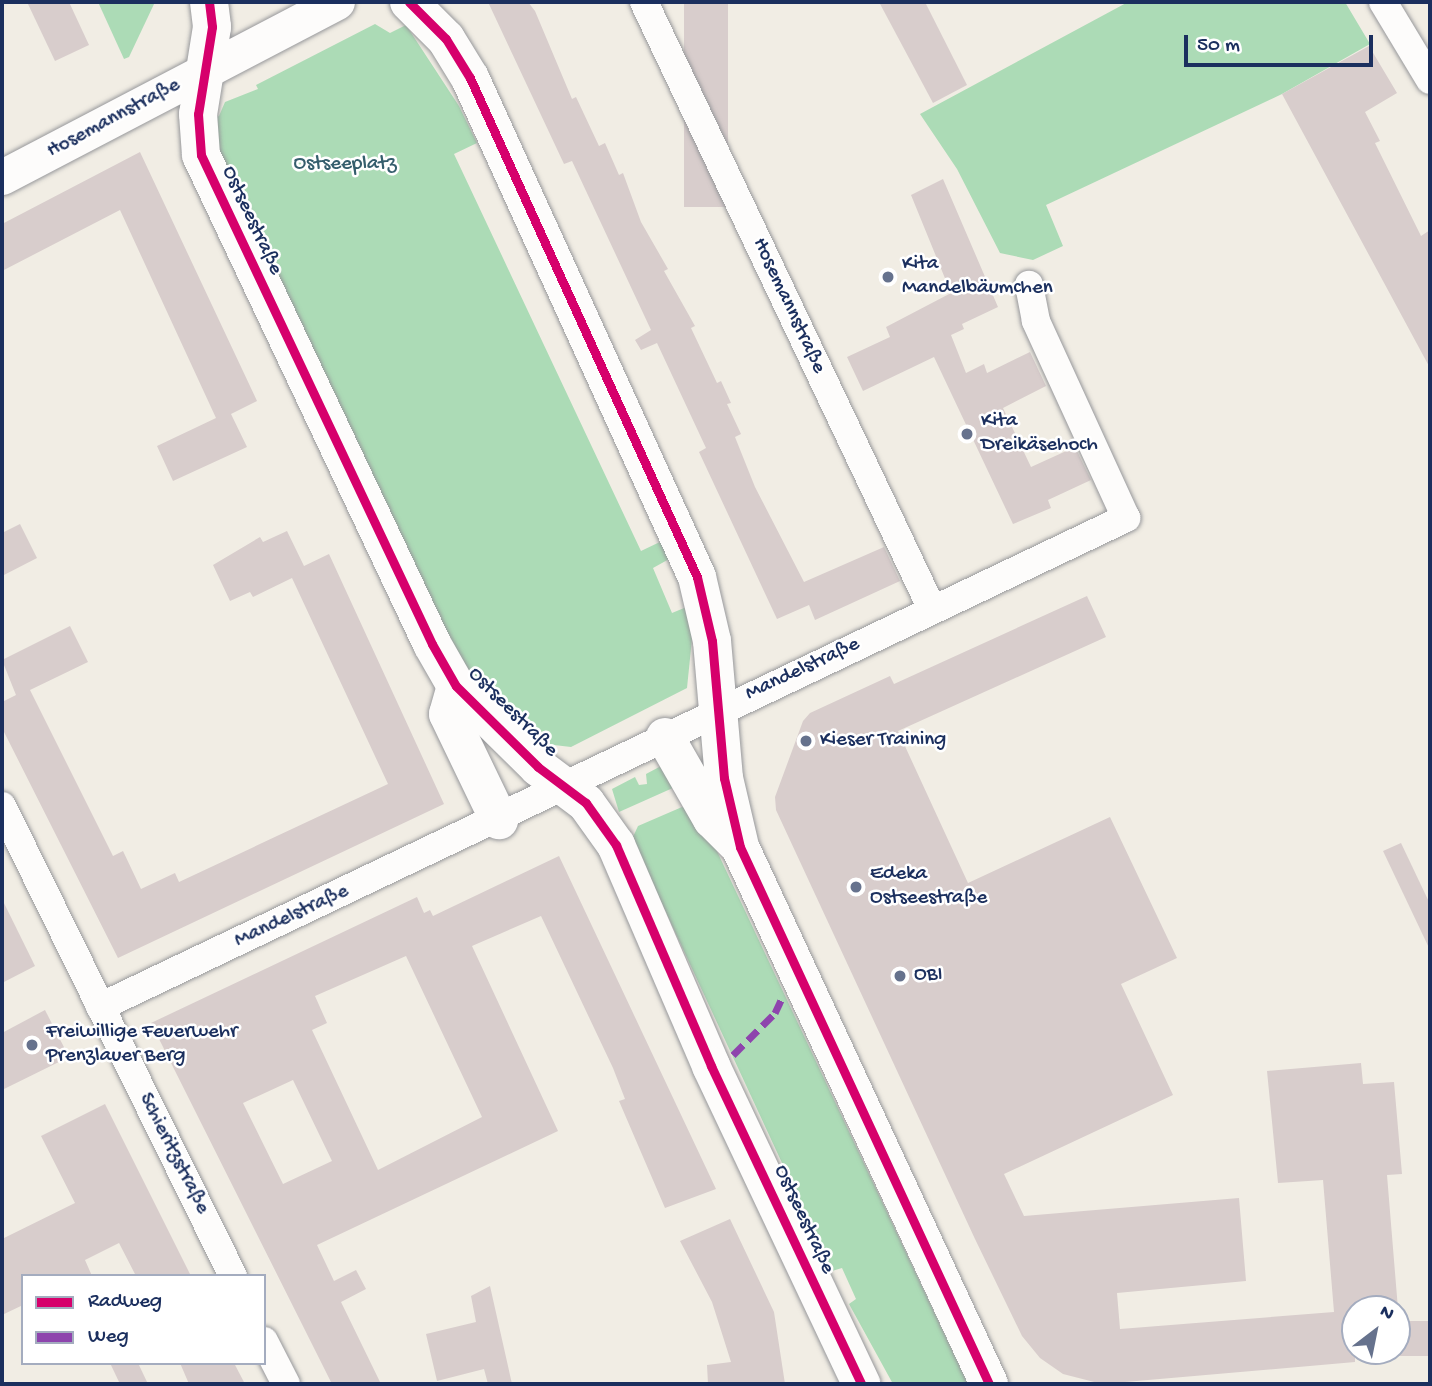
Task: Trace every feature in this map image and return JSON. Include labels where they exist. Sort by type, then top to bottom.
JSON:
[{"type":"main road","name":"Ostseestraße","points":[[209,2],[212,27],[198,114],[201,155],[432,644],[456,686],[538,767],[586,803],[616,845],[711,1066],[862,1384]]},
{"type":"main road","points":[[409,2],[446,39],[470,78],[697,577],[712,640],[724,778],[740,846],[989,1384]]},
{"type":"main road","points":[[456,686],[448,714],[499,820]]},
{"type":"main road","points":[[665,737],[712,819],[740,846]]},
{"type":"street","name":"Hosemannstraße","points":[[2,177],[337,2]]},
{"type":"street","name":"Hosemannstraße","points":[[644,2],[932,609]]},
{"type":"street","points":[[1383,2],[1430,80]]},
{"type":"street","name":"Mandelstraße","points":[[100,1007],[499,820],[718,710],[1126,518],[1036,321],[1029,285]]},
{"type":"street","name":"Schieritzstraße","points":[[2,806],[232,1274]]},
{"type":"street","points":[[266,1345],[286,1384]]},
{"type":"green space","points":[[98,2],[155,2],[129,57],[124,59]]},
{"type":"green space","points":[[1128,2],[1345,2],[1370,44],[1282,94],[1046,205],[1063,246],[1033,260],[1000,253],[957,169],[920,114]]},
{"type":"green space","name":"Ostseeplatz","points":[[375,24],[390,33],[406,25],[459,106],[477,143],[454,154],[641,551],[664,540],[671,558],[653,568],[672,613],[689,606],[693,629],[687,688],[571,747],[554,745],[548,749],[540,745],[462,670],[226,174],[211,119],[219,116],[225,102],[258,89],[256,85]]},
{"type":"green space","points":[[663,765],[684,783],[619,812],[612,789],[635,777],[639,785],[647,784],[646,774]]},
{"type":"green space","points":[[682,807],[699,813],[968,1384],[893,1384],[849,1304],[856,1299],[842,1268],[832,1271],[632,839],[638,826]]},
{"type":"building","points":[[27,2],[69,2],[89,45],[55,61]]},
{"type":"building","points":[[488,2],[528,2],[535,11],[572,99],[576,97],[599,146],[605,143],[619,175],[623,173],[641,222],[668,269],[664,271],[695,326],[691,328],[717,383],[721,381],[731,403],[727,404],[741,434],[735,437],[755,487],[804,582],[884,547],[900,581],[815,620],[809,605],[777,619],[699,452],[706,448],[657,343],[641,350],[635,340],[651,330],[572,161],[564,164]]},
{"type":"building","points":[[684,2],[728,2],[728,207],[684,207]]},
{"type":"building","points":[[879,2],[925,2],[967,85],[933,103]]},
{"type":"building","points":[[1369,46],[1397,93],[1365,112],[1380,141],[1375,143],[1421,236],[1430,230],[1430,368],[1282,94]]},
{"type":"building","points":[[140,152],[257,401],[231,414],[247,447],[173,481],[157,446],[216,418],[120,210],[2,271],[2,224]]},
{"type":"building","points":[[943,179],[998,307],[962,324],[964,329],[951,335],[966,373],[984,364],[987,373],[1030,352],[1046,386],[1003,408],[1031,467],[1075,447],[1091,480],[1048,500],[1051,508],[1013,524],[934,357],[863,391],[847,357],[890,337],[886,327],[951,293],[911,195]]},
{"type":"building","points":[[20,524],[37,558],[2,576],[2,533]]},
{"type":"building","points":[[287,531],[304,566],[329,554],[444,804],[118,958],[2,728],[2,702],[16,695],[2,660],[70,626],[88,662],[30,690],[113,856],[123,851],[141,889],[175,873],[179,882],[388,784],[292,578],[253,597],[250,592],[230,601],[213,565],[260,537],[263,542]]},
{"type":"building","points":[[1087,596],[1106,637],[898,731],[968,883],[1110,817],[1177,958],[1121,984],[1173,1095],[1004,1174],[1024,1216],[1239,1198],[1246,1281],[1117,1293],[1120,1329],[1334,1312],[1323,1180],[1278,1183],[1267,1071],[1361,1063],[1363,1084],[1394,1082],[1402,1174],[1387,1175],[1397,1295],[1341,1295],[1341,1363],[1102,1384],[1063,1374],[1040,1358],[1022,1336],[776,810],[775,797],[803,721],[810,713],[890,676],[894,684]]},
{"type":"building","points":[[1401,843],[1430,904],[1430,950],[1383,851]]},
{"type":"building","points":[[559,856],[716,1189],[665,1208],[619,1101],[625,1099],[613,1068],[541,916],[472,946],[558,1131],[317,1245],[334,1281],[356,1270],[366,1289],[341,1302],[381,1384],[332,1384],[151,1023],[417,897],[424,913],[430,910],[433,916]],"holes":[[[406,956],[482,1117],[378,1170],[312,1030],[327,1023],[315,996]],[[293,1080],[332,1161],[283,1184],[243,1103]]]},
{"type":"building","points":[[2,899],[35,966],[2,983]]},
{"type":"building","name":"Freiwillige Feuerwehr Prenzlauer Berg","points":[[45,1010],[69,1057],[2,1090],[2,1033]]},
{"type":"building","points":[[105,1104],[190,1274],[135,1274],[119,1243],[85,1260],[91,1274],[21,1274],[21,1306],[2,1315],[2,1239],[75,1203],[41,1136]]},
{"type":"building","points":[[730,1219],[774,1312],[785,1384],[708,1384],[707,1365],[731,1362],[712,1302],[680,1241]]},
{"type":"building","points":[[490,1286],[512,1384],[488,1384],[484,1369],[437,1381],[426,1334],[476,1322],[471,1296]]},
{"type":"building","points":[[1411,1321],[1430,1321],[1430,1356],[1411,1356]]},
{"type":"building","points":[[111,1365],[139,1365],[148,1384],[120,1384]]},
{"type":"building","points":[[181,1365],[235,1365],[245,1384],[189,1384]]},
{"type":"marked path","points":[[733,1055],[775,1013],[781,1000]]},
{"type":"cycle path","points":[[209,2],[212,27],[198,114],[201,155],[432,644],[456,686],[538,767],[586,803],[616,845],[711,1066],[861,1384]]},
{"type":"cycle path","points":[[409,2],[446,39],[470,78],[697,577],[712,641],[724,778],[740,847],[989,1384]]},
{"type":"place","name":"Kita Mandelbäumchen","points":[[888,277]]},
{"type":"place","name":"Kita Dreikäsehoch","points":[[967,434]]},
{"type":"place","name":"Kieser Training","points":[[806,741]]},
{"type":"place","name":"Edeka Ostseestraße","points":[[856,887]]},
{"type":"place","name":"OBI","points":[[900,976]]},
{"type":"place","name":"Freiwillige Feuerwehr Prenzlauer Berg","points":[[32,1045]]}]
